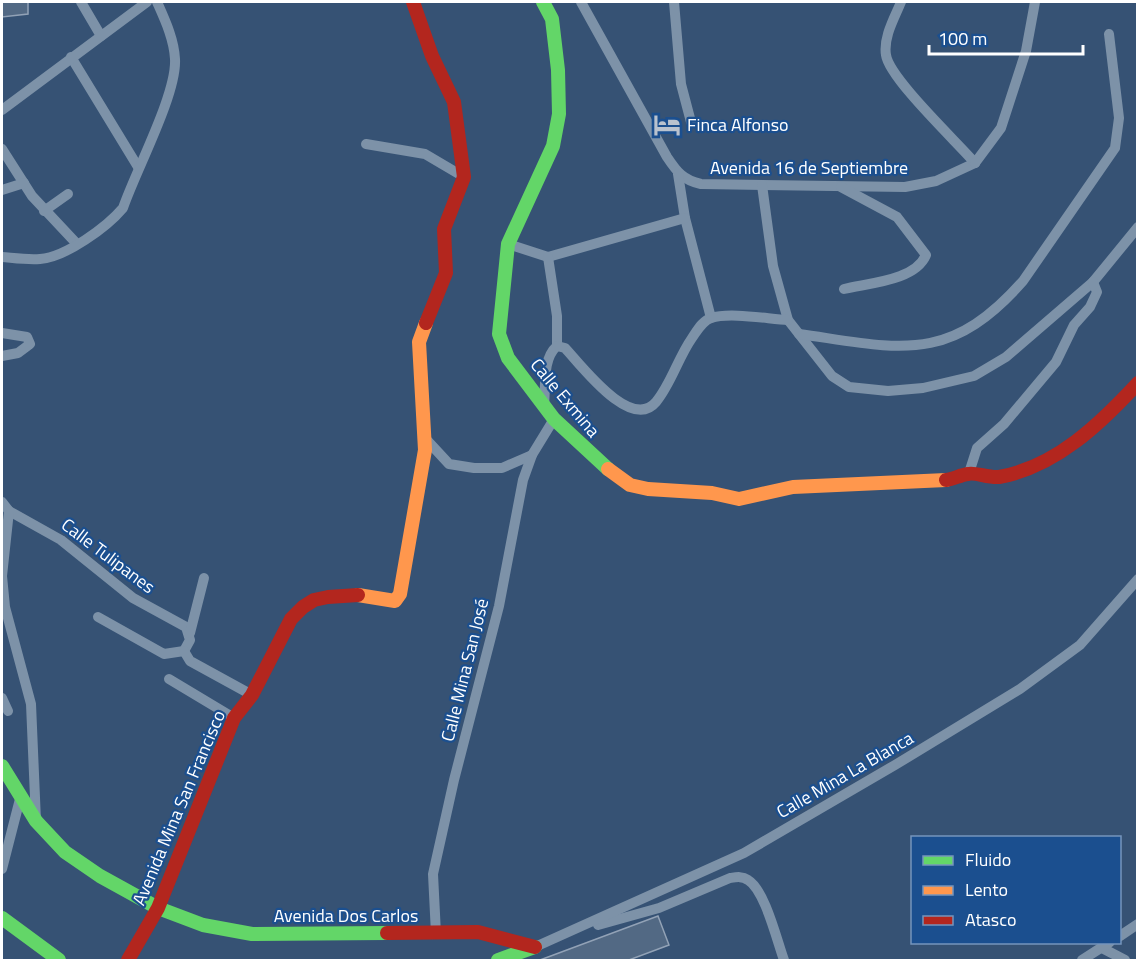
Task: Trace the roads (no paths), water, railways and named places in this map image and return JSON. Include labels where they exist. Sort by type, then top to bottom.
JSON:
[{"type":"street","points":[[81,2],[101,36]]},
{"type":"street","points":[[2,110],[147,2]]},
{"type":"street","points":[[2,257],[42,259],[77,244],[111,223],[123,208],[172,89],[175,60],[171,37],[157,2]]},
{"type":"street","points":[[413,2],[432,56],[454,102],[464,177]]},
{"type":"street","name":"Calle Exmina","points":[[543,2],[552,19],[558,70],[559,114],[553,146],[508,244],[498,334],[508,358],[554,419],[595,460],[630,485],[648,489],[712,493],[739,499],[793,487],[927,482],[956,479],[969,473],[979,478],[996,478],[1019,471],[1068,446],[1096,427],[1137,383]]},
{"type":"street","points":[[581,2],[678,174],[685,218],[711,318]]},
{"type":"street","points":[[674,2],[681,84],[691,122]]},
{"type":"street","points":[[901,2],[888,34],[886,56],[896,76],[975,163],[1001,128],[1026,51],[1035,2]]},
{"type":"street","points":[[799,334],[879,347],[914,348],[959,335],[1010,297],[1115,148],[1119,118],[1109,34]]},
{"type":"street","points":[[71,57],[138,167]]},
{"type":"street","points":[[366,144],[425,154],[464,177]]},
{"type":"street","points":[[2,149],[44,211],[77,244]]},
{"type":"street","name":"Avenida 16 de Septiembre","points":[[678,174],[689,181],[701,184],[905,187],[936,181],[975,163]]},
{"type":"street","name":"Avenida Mina San Francisco","points":[[128,960],[158,908],[234,718],[252,695],[291,619],[314,600],[356,595],[395,600],[399,594],[425,450],[419,342],[446,273],[444,229],[464,177]]},
{"type":"street","points":[[2,190],[24,183]]},
{"type":"street","points":[[762,185],[773,266],[789,321],[832,376],[849,387],[888,391],[923,388],[974,376],[1006,357],[1093,282],[1137,227]]},
{"type":"street","points":[[839,186],[897,217],[926,255],[922,264],[902,275],[844,289]]},
{"type":"street","points":[[44,211],[68,194]]},
{"type":"street","points":[[508,244],[548,257],[685,218]]},
{"type":"street","points":[[548,257],[557,316],[557,346]]},
{"type":"street","points":[[969,473],[977,448],[1004,424],[1056,362],[1074,325],[1090,307],[1097,292],[1093,282]]},
{"type":"street","points":[[557,346],[565,348],[577,365],[620,403],[636,410],[647,410],[656,401],[688,345],[704,323],[711,318],[728,316],[789,321]]},
{"type":"street","points":[[2,333],[27,337],[30,344],[18,353],[2,356]]},
{"type":"street","points":[[544,405],[547,363],[551,351],[557,346]]},
{"type":"street","name":"Calle Mina San José","points":[[436,934],[433,874],[454,780],[499,606],[523,480],[532,455],[554,419]]},
{"type":"street","points":[[424,437],[449,464],[474,468],[502,468],[532,455]]},
{"type":"street","points":[[2,502],[9,511],[2,576],[5,607],[31,704],[36,821]]},
{"type":"street","name":"Calle Tulipanes","points":[[9,511],[61,540],[133,598],[179,624],[190,633]]},
{"type":"street","points":[[184,651],[190,640],[204,578]]},
{"type":"street","name":"Calle Mina La Blanca","points":[[535,947],[580,929],[744,853],[1020,689],[1080,645],[1137,579]]},
{"type":"street","points":[[98,616],[164,654],[184,651]]},
{"type":"street","points":[[184,651],[190,661],[252,695]]},
{"type":"street","points":[[169,679],[234,718]]},
{"type":"street","points":[[2,698],[8,711]]},
{"type":"street","name":"Avenida Dos Carlos","points":[[2,766],[20,799],[64,852],[100,876],[158,908],[203,925],[252,934],[478,932],[535,947]]},
{"type":"street","points":[[2,869],[20,799]]},
{"type":"street","points":[[580,929],[660,908],[730,878],[741,876],[750,880],[759,891],[784,960]]},
{"type":"street","points":[[2,918],[58,960]]},
{"type":"street","points":[[1121,935],[1137,924]]},
{"type":"street","points":[[1082,960],[1106,945],[1125,960]]},
{"type":"street","points":[[500,960],[535,947]]},
{"type":"place","name":"Finca Alfonso","points":[[667,125]]}]
